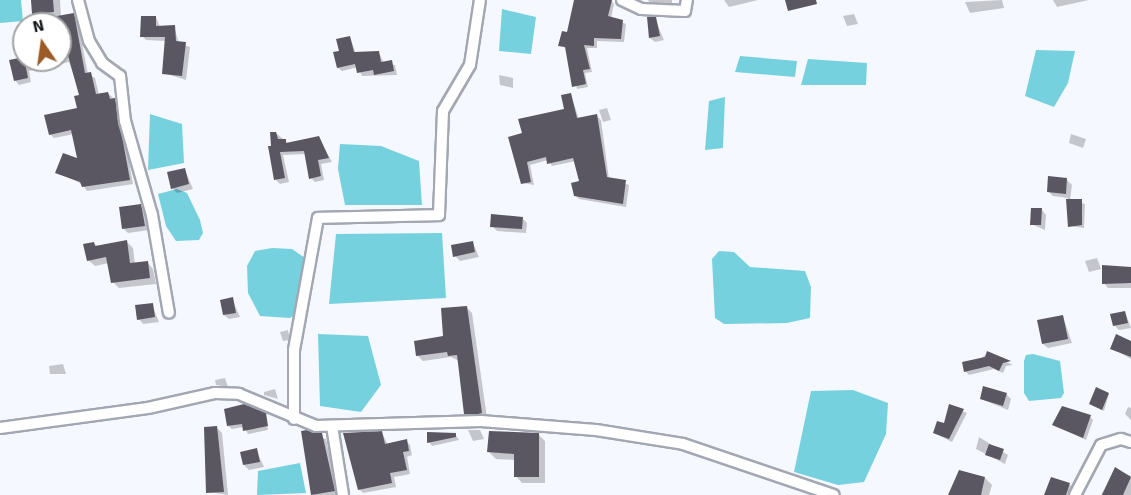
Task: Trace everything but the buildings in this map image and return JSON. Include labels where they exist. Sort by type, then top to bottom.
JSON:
[{"type":"street","points":[[78,0],[89,41],[102,63],[120,76],[125,121],[153,214],[169,313]]},
{"type":"street","points":[[294,419],[294,350],[318,218],[440,215],[443,111],[470,65],[480,0]]},
{"type":"street","points":[[622,0],[641,9],[685,11],[687,0]]},
{"type":"street","points":[[0,428],[148,408],[215,393],[239,394],[294,419],[332,426],[481,421],[596,430],[683,444],[834,495]]},
{"type":"street","points":[[332,426],[343,495]]},
{"type":"street","points":[[1075,495],[1101,445],[1121,439],[1131,442]]},
{"type":"water","points":[[0,0],[21,0],[22,12],[12,12],[12,22],[0,23]]},
{"type":"water","points":[[502,9],[536,17],[531,54],[499,51]]},
{"type":"water","points":[[1036,50],[1075,51],[1068,83],[1054,107],[1025,96]]},
{"type":"water","points":[[740,56],[797,61],[795,77],[735,72]]},
{"type":"water","points":[[808,59],[867,63],[866,85],[801,85]]},
{"type":"water","points":[[725,97],[723,148],[705,150],[709,101]]},
{"type":"water","points":[[150,114],[182,124],[184,163],[148,170]]},
{"type":"water","points":[[340,144],[381,146],[419,161],[422,205],[345,205],[338,169]]},
{"type":"water","points":[[177,189],[187,193],[200,220],[203,233],[199,240],[176,241],[166,226],[158,194]]},
{"type":"water","points":[[442,233],[446,298],[329,304],[336,234]]},
{"type":"water","points":[[272,248],[292,249],[305,258],[300,312],[290,318],[260,316],[248,293],[247,266],[255,251]]},
{"type":"water","points":[[719,251],[734,252],[750,267],[805,271],[811,287],[810,318],[787,323],[724,324],[715,318],[712,259]]},
{"type":"water","points":[[318,334],[368,336],[381,385],[361,412],[320,406]]},
{"type":"water","points":[[1033,354],[1060,361],[1064,393],[1061,398],[1029,401],[1024,393],[1024,361],[1026,355]]},
{"type":"water","points":[[853,390],[888,403],[886,434],[864,482],[838,485],[794,472],[811,391]]},
{"type":"water","points":[[300,463],[306,493],[257,495],[258,471]]}]
